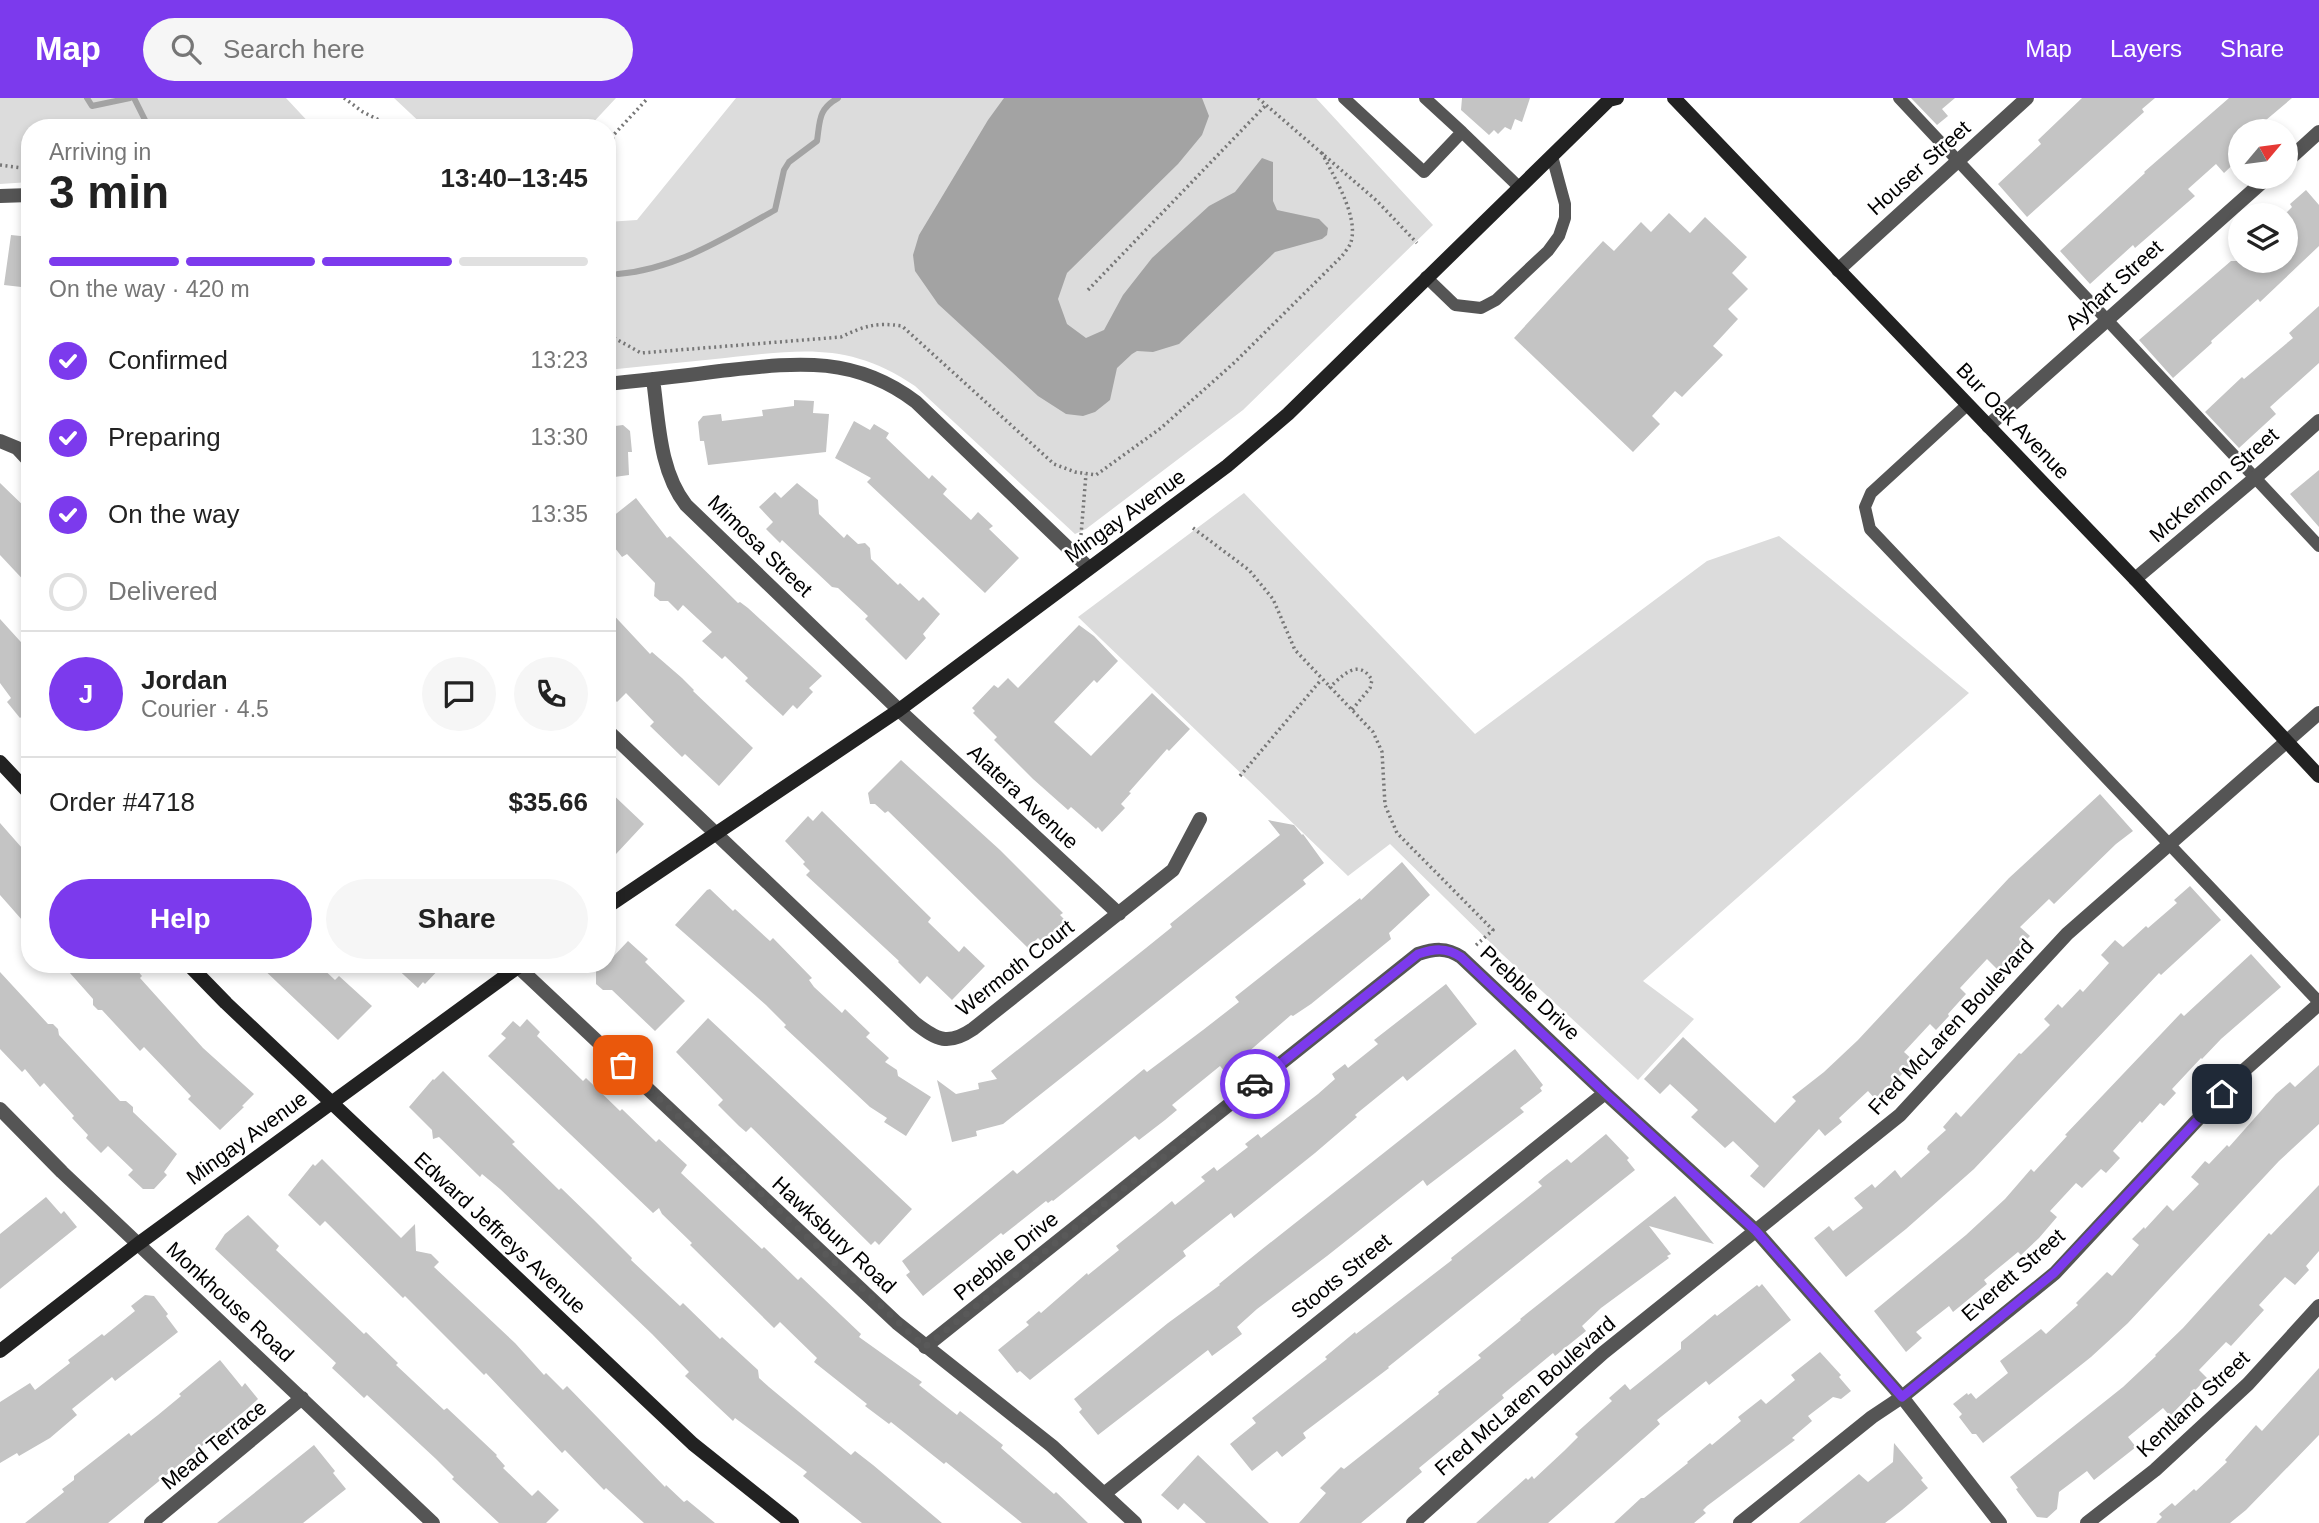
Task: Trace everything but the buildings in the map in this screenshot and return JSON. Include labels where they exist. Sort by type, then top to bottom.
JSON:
[{"type":"street","name":"Mingay Avenue","points":[[616,901],[899,710],[1251,446],[1317,386],[1609,100],[1617,98]]},
{"type":"street","name":"Bur Oak Avenue","points":[[1674,98],[2136,579],[2319,776]]},
{"type":"street","name":"Houser Street","points":[[1838,270],[2027,98]]},
{"type":"street","points":[[2298,151],[2319,132]]},
{"type":"street","name":"Ayhart Street","points":[[1988,426],[2254,189]]},
{"type":"street","points":[[0,196],[21,195]]},
{"type":"street","points":[[616,383],[797,363],[832,366],[865,373],[894,387],[916,402],[1089,568]]},
{"type":"street","name":"Mimosa Street","points":[[653,379],[664,457],[674,489],[686,505],[899,710]]},
{"type":"street","name":"McKennon Street","points":[[2136,579],[2319,421]]},
{"type":"street","points":[[0,441],[21,452]]},
{"type":"street","name":"Alatera Avenue","points":[[899,710],[1118,915]]},
{"type":"street","name":"Fred McLaren Boulevard","points":[[1413,1523],[1603,1353],[1900,1115],[2067,934],[2288,743],[2319,713]]},
{"type":"street","points":[[616,739],[717,834]]},
{"type":"street","points":[[0,762],[21,784]]},
{"type":"street","name":"Wermoth Court","points":[[717,834],[915,1023],[940,1039],[951,1040],[973,1029],[1172,870],[1200,819]]},
{"type":"street","name":"Prebble Drive","points":[[925,1347],[1418,954],[1444,949],[1461,957],[1756,1231],[1902,1397],[2000,1523]]},
{"type":"street","name":"Edward Jeffreys Avenue","points":[[197,973],[693,1444],[784,1520]]},
{"type":"street","name":"Mingay Avenue","points":[[0,1351],[138,1244],[508,973]]},
{"type":"street","name":"Hawksbury Road","points":[[528,973],[925,1347],[1052,1446],[1135,1523]]},
{"type":"street","name":"Everett Street","points":[[1740,1523],[1872,1417],[1902,1397],[2054,1273],[2240,1074],[2319,1003]]},
{"type":"street","name":"Stoots Street","points":[[1104,1494],[1605,1093]]},
{"type":"street","name":"Monkhouse Road","points":[[0,1109],[138,1244],[433,1523]]},
{"type":"street","name":"Kentland Street","points":[[2087,1523],[2155,1470],[2248,1384],[2319,1306]]},
{"type":"street","name":"Mead Terrace","points":[[151,1523],[302,1398]]},
{"type":"lane","points":[[1344,98],[1424,172],[1462,132]]},
{"type":"lane","points":[[1426,98],[1519,187]]},
{"type":"lane","points":[[1899,98],[2319,546]]},
{"type":"lane","points":[[1426,277],[1455,305],[1481,308],[1496,300],[1548,251],[1559,236],[1565,218],[1565,204],[1552,156]]},
{"type":"lane","points":[[1968,405],[1871,492],[1865,508],[1870,529],[2319,1003]]},
{"type":"path","points":[[344,98],[377,119]]},
{"type":"path","points":[[616,133],[648,98]]},
{"type":"path","points":[[1258,98],[1377,201],[1418,243]]},
{"type":"path","points":[[1088,290],[1265,106]]},
{"type":"path","points":[[616,342],[640,354],[841,337],[881,323],[902,326],[1054,464],[1075,472],[1096,475],[1161,428],[1235,362],[1342,256],[1351,242],[1352,220],[1321,151]]},
{"type":"path","points":[[0,165],[21,168]]},
{"type":"path","points":[[1080,536],[1086,474]]},
{"type":"path","points":[[1193,528],[1249,570],[1273,599],[1295,650],[1373,732],[1382,752],[1385,805],[1397,833],[1493,930],[1475,946]]},
{"type":"path","points":[[1329,688],[1351,669],[1359,668],[1368,673],[1372,680],[1370,688],[1351,711]]},
{"type":"path","points":[[1240,776],[1321,680]]},
{"type":"shaded area","points":[[0,98],[286,98],[306,119],[21,119],[21,183],[0,184]]},
{"type":"shaded area","points":[[394,98],[616,98],[596,119],[416,119]]},
{"type":"shaded area","points":[[736,98],[1316,98],[1433,225],[1243,410],[1086,529],[1075,534],[915,386],[868,362],[846,355],[801,351],[616,369],[616,221],[637,220]]},
{"type":"shaded area","points":[[1004,98],[1202,98],[1209,116],[1202,135],[1178,164],[1067,273],[1058,299],[1067,324],[1086,338],[1104,330],[1123,295],[1152,258],[1209,206],[1235,192],[1262,158],[1273,162],[1273,201],[1277,210],[1319,219],[1328,228],[1327,235],[1322,239],[1275,252],[1179,344],[1153,352],[1137,351],[1132,354],[1117,368],[1110,400],[1095,412],[1083,416],[1066,414],[1038,396],[938,304],[915,271],[913,255],[919,235]]},
{"type":"shaded area","points":[[1244,493],[1475,734],[1707,561],[1779,536],[1969,693],[1643,981],[1694,1019],[1638,1080],[1502,954],[1390,844],[1348,876],[1078,617]]},
{"type":"waterway","points":[[87,98],[92,106],[130,98]]},
{"type":"waterway","points":[[134,98],[144,119]]},
{"type":"waterway","points":[[618,274],[660,266],[700,251],[775,210],[784,170],[789,162],[817,141],[823,111],[838,98]]},
{"type":"way so far","points":[[623,1065],[925,1347],[1255,1084]]},
{"type":"route","points":[[1255,1084],[1418,954],[1431,950],[1452,951],[1756,1231],[1902,1397],[2054,1273],[2222,1094]]}]
